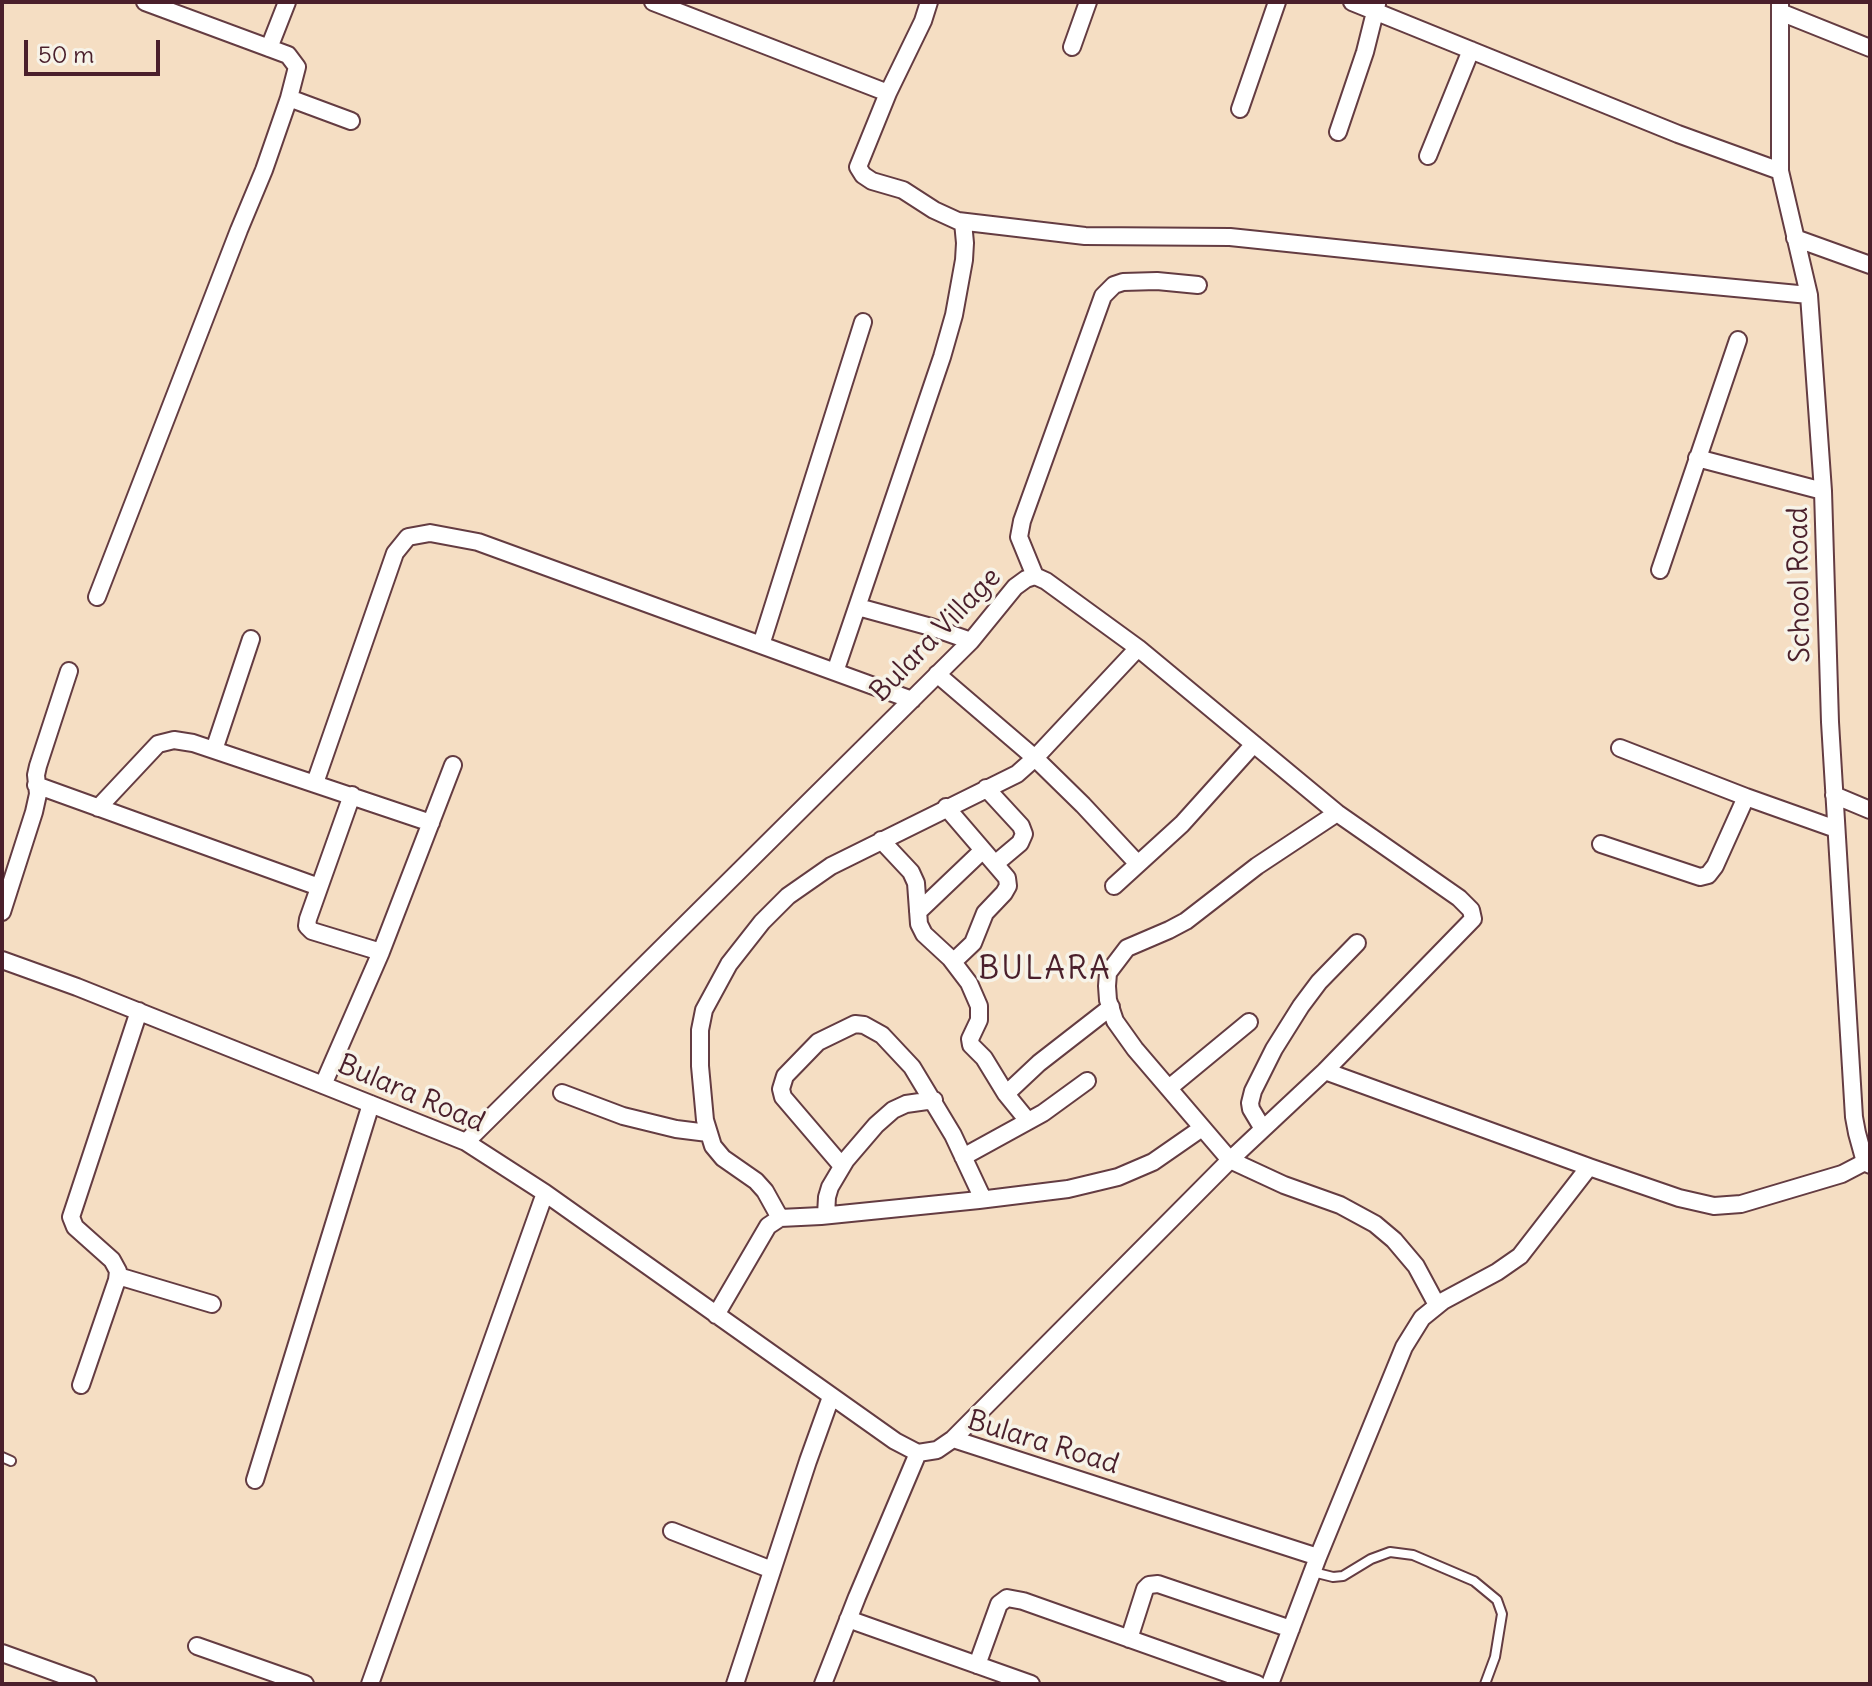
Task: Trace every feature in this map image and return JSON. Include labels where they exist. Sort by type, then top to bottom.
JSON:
[{"type":"street","points":[[97,597],[264,170],[297,67],[288,55],[145,2]]},
{"type":"street","points":[[269,48],[287,2]]},
{"type":"street","points":[[653,2],[888,93]]},
{"type":"street","points":[[929,2],[858,167],[872,181],[903,190],[934,210],[963,222],[1085,236],[1230,237],[1809,295]]},
{"type":"street","points":[[1072,47],[1088,2]]},
{"type":"street","points":[[1240,109],[1277,2]]},
{"type":"street","points":[[1352,2],[1376,6],[1471,50],[1678,134],[1780,171]]},
{"type":"street","points":[[1338,132],[1365,52],[1376,6]]},
{"type":"street","points":[[1780,7],[1870,48]]},
{"type":"street","name":"School Road","points":[[1780,7],[1780,171],[1809,295],[1823,491],[1834,795],[1854,1117],[1868,1164]]},
{"type":"street","points":[[1428,156],[1471,50]]},
{"type":"street","points":[[289,98],[351,121]]},
{"type":"street","points":[[835,672],[954,315],[964,260],[963,222]]},
{"type":"street","points":[[1795,238],[1870,265]]},
{"type":"street","points":[[1035,576],[1019,537],[1022,521],[1103,296],[1114,285],[1123,282],[1198,285]]},
{"type":"street","points":[[761,645],[863,322]]},
{"type":"street","points":[[1660,570],[1738,340]]},
{"type":"street","points":[[1697,458],[1823,491]]},
{"type":"street","points":[[315,783],[395,553],[408,537],[430,533],[478,542],[912,700]]},
{"type":"street","name":"Bulara Village","points":[[466,1142],[971,641],[1015,587],[1035,576],[1138,648],[1337,813],[1459,898],[1471,910],[1473,919],[1325,1071]]},
{"type":"street","points":[[858,607],[971,641]]},
{"type":"street","points":[[214,750],[251,639]]},
{"type":"street","points":[[780,1218],[756,1181],[723,1158],[713,1146],[705,1120],[700,1030],[704,1010],[729,964],[762,922],[788,896],[831,866],[1017,774],[1138,648]]},
{"type":"street","points":[[2,912],[34,812],[38,794],[38,766],[69,671]]},
{"type":"street","points":[[937,674],[1035,758],[1138,864]]},
{"type":"street","points":[[98,808],[158,744],[174,740],[193,743],[431,823]]},
{"type":"street","points":[[1114,886],[1182,824],[1254,744]]},
{"type":"street","points":[[1620,748],[1836,829]]},
{"type":"street","points":[[323,1085],[381,952],[453,765]]},
{"type":"street","points":[[36,785],[319,887]]},
{"type":"street","points":[[986,788],[1021,826],[1024,834],[1020,843],[995,864]]},
{"type":"street","points":[[352,795],[307,926],[312,931],[381,952]]},
{"type":"street","points":[[1834,795],[1870,810]]},
{"type":"street","points":[[1601,844],[1700,877],[1708,875],[1746,797]]},
{"type":"street","points":[[946,807],[1007,878],[1008,886],[985,913],[973,943],[953,962]]},
{"type":"street","points":[[1337,813],[1257,866],[1186,921],[1127,948],[1108,973],[1111,1007],[1115,1021],[1135,1049],[1230,1160],[1284,1185],[1340,1205],[1375,1224],[1394,1240],[1416,1266],[1437,1305]]},
{"type":"street","points":[[881,840],[911,872],[916,883],[919,924],[924,934],[953,962],[969,983],[979,1006],[979,1020],[970,1039],[971,1045],[984,1058],[1006,1094],[1028,1121]]},
{"type":"street","points":[[918,912],[983,850]]},
{"type":"street","points":[[1263,1129],[1250,1103],[1274,1049],[1319,982],[1357,943]]},
{"type":"street","name":"Bulara Road","points":[[2,960],[139,1011],[466,1142],[545,1193],[831,1397],[918,1453],[937,1450],[953,1439],[1316,1564]]},
{"type":"street","points":[[1006,1094],[1039,1063],[1111,1007]]},
{"type":"street","points":[[81,1385],[118,1271],[112,1260],[75,1227],[71,1217],[139,1011]]},
{"type":"street","points":[[1169,1088],[1249,1022]]},
{"type":"street","points":[[842,1166],[783,1097],[781,1089],[785,1076],[818,1042],[855,1024],[864,1025],[882,1035],[912,1067],[934,1100],[983,1199]]},
{"type":"street","points":[[953,1439],[1230,1160],[1325,1071],[1589,1167],[1679,1198],[1714,1206],[1741,1204],[1868,1164]]},
{"type":"street","points":[[963,1157],[1028,1121],[1087,1081]]},
{"type":"street","points":[[562,1093],[623,1116],[708,1133]]},
{"type":"street","points":[[826,1215],[830,1187],[842,1166],[876,1125],[893,1110],[906,1104],[934,1100]]},
{"type":"street","points":[[255,1480],[371,1104]]},
{"type":"street","points":[[716,1315],[768,1226],[780,1218],[1068,1189],[1118,1177],[1153,1162],[1202,1128]]},
{"type":"street","points":[[1270,1684],[1404,1347],[1422,1318],[1437,1305],[1520,1256],[1589,1167]]},
{"type":"street","points":[[370,1684],[545,1193]]},
{"type":"street","points":[[118,1276],[212,1304]]},
{"type":"street","points":[[735,1684],[831,1397]]},
{"type":"street","points":[[823,1684],[918,1453]]},
{"type":"street","points":[[672,1531],[772,1570]]},
{"type":"street","points":[[1129,1639],[1145,1589],[1158,1584],[1291,1629]]},
{"type":"street","points":[[977,1665],[999,1604],[1007,1598],[1257,1684]]},
{"type":"street","points":[[848,1619],[1031,1684]]},
{"type":"street","points":[[197,1646],[305,1684]]},
{"type":"street","points":[[2,1653],[88,1684]]},
{"type":"lane","points":[[1316,1564],[1333,1577],[1343,1576],[1371,1559],[1390,1552],[1413,1555],[1474,1581],[1497,1600],[1502,1614],[1495,1657],[1485,1684]]},
{"type":"district","name":"BULARA","points":[[1045,970]]}]
